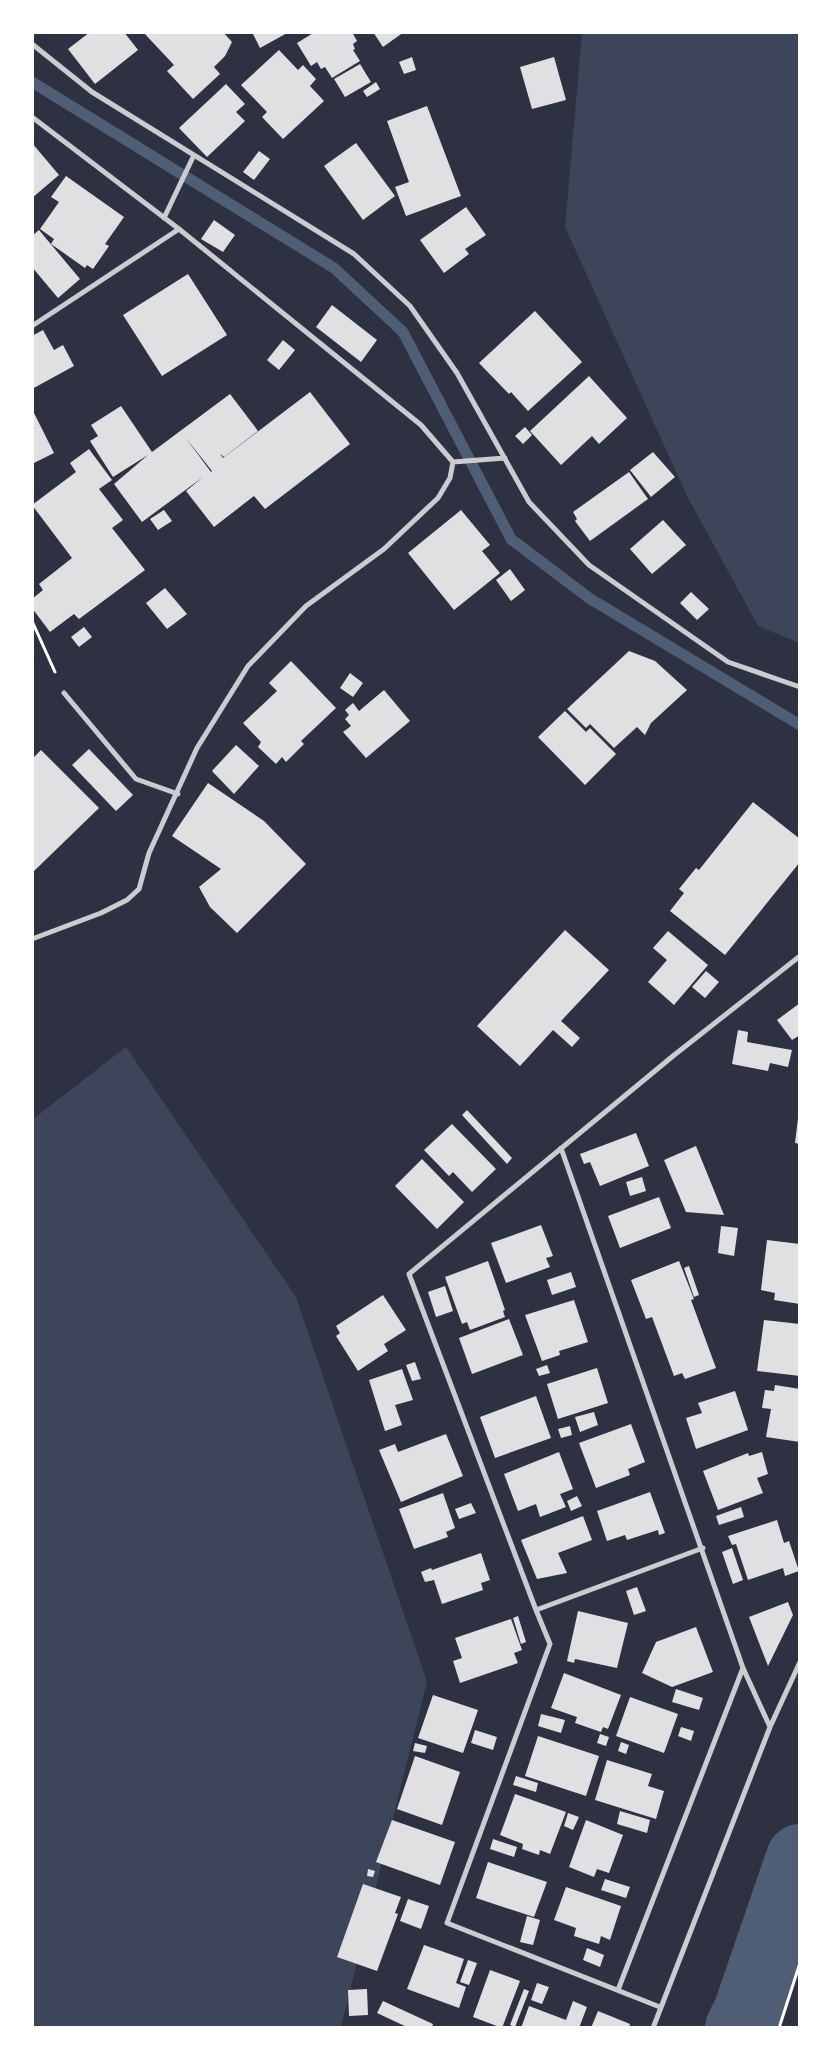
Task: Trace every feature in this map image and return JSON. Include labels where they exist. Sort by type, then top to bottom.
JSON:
[{"type":"street","points":[[32,44],[92,92],[354,254],[410,306],[457,373],[529,502],[589,564],[728,662],[800,687]]},
{"type":"street","points":[[32,117],[179,229],[421,425],[453,462]]},
{"type":"street","points":[[164,218],[194,155]]},
{"type":"street","points":[[32,326],[179,229]]},
{"type":"street","points":[[453,462],[505,458]]},
{"type":"street","points":[[32,940],[101,913],[127,900],[138,889],[149,853],[198,748],[248,666],[306,606],[384,550],[438,498],[450,478],[453,462]]},
{"type":"street","points":[[64,693],[136,779],[178,794]]},
{"type":"street","points":[[660,2007],[447,1923],[550,1644],[410,1274],[673,1056],[800,956]]},
{"type":"street","points":[[562,1148],[744,1668],[770,1727]]},
{"type":"street","points":[[536,1610],[703,1548]]},
{"type":"street","points":[[653,2028],[770,1727],[800,1662]]},
{"type":"street","points":[[618,1990],[744,1668]]},
{"type":"path","points":[[32,622],[64,693]]},
{"type":"path","points":[[778,2028],[800,1963]]},
{"type":"shaded area","points":[[582,33],[799,33],[799,643],[758,626],[687,496],[565,227]]},
{"type":"shaded area","points":[[126,1047],[296,1297],[427,1682],[341,2027],[33,2028],[33,1119]]},
{"type":"building","points":[[90,32],[124,32],[138,50],[95,84],[68,49]]},
{"type":"building","points":[[143,32],[223,32],[232,42],[225,56],[214,67],[220,74],[193,99],[167,71],[174,65]]},
{"type":"building","points":[[252,32],[289,32],[260,48]]},
{"type":"building","points":[[315,32],[352,32],[357,41],[353,44],[355,49],[353,50],[360,61],[332,78],[325,67],[321,69],[317,62],[311,66],[297,43]]},
{"type":"building","points":[[373,32],[404,32],[383,47]]},
{"type":"building","points":[[279,50],[298,70],[303,65],[316,79],[310,86],[324,101],[283,139],[262,117],[267,112],[241,85]]},
{"type":"building","points":[[412,57],[416,70],[404,74],[399,62]]},
{"type":"building","points":[[554,57],[566,100],[532,109],[520,67]]},
{"type":"building","points":[[360,64],[371,82],[345,97],[334,79]]},
{"type":"building","points":[[376,82],[380,89],[367,97],[363,91]]},
{"type":"building","points":[[226,84],[245,104],[236,112],[245,121],[207,157],[179,128]]},
{"type":"building","points":[[427,106],[461,196],[406,216],[395,187],[409,182],[387,121]]},
{"type":"building","points":[[32,143],[59,175],[32,198]]},
{"type":"building","points":[[356,143],[395,196],[363,220],[324,166]]},
{"type":"building","points":[[259,151],[270,159],[254,180],[243,172]]},
{"type":"building","points":[[66,176],[124,217],[105,244],[109,246],[93,269],[87,265],[85,268],[51,244],[54,239],[40,229],[59,202],[51,197]]},
{"type":"building","points":[[466,207],[486,235],[465,249],[469,254],[444,273],[420,240]]},
{"type":"building","points":[[214,220],[235,235],[223,252],[201,239]]},
{"type":"building","points":[[39,230],[80,279],[58,298],[32,267],[32,236]]},
{"type":"building","points":[[188,274],[227,335],[162,376],[123,315]]},
{"type":"building","points":[[332,305],[377,340],[361,362],[316,327]]},
{"type":"building","points":[[535,311],[582,362],[528,411],[511,392],[509,394],[479,363]]},
{"type":"building","points":[[43,330],[54,350],[63,345],[74,366],[32,389],[32,336]]},
{"type":"building","points":[[283,340],[295,350],[279,370],[267,360]]},
{"type":"building","points":[[589,376],[627,418],[599,444],[592,436],[561,465],[530,431]]},
{"type":"building","points":[[310,392],[350,444],[265,509],[254,496],[214,527],[186,491],[203,477],[142,522],[114,484],[148,455],[113,477],[90,441],[98,436],[91,425],[121,406],[152,452],[230,394],[258,431],[224,457],[220,454],[223,458]],"holes":[[[185,437],[212,471],[211,472]]]},
{"type":"building","points":[[32,409],[54,453],[32,464]]},
{"type":"building","points":[[525,427],[532,435],[523,444],[515,436]]},
{"type":"building","points":[[89,449],[112,480],[99,489],[123,520],[112,528],[145,570],[79,619],[74,614],[50,632],[32,608],[32,599],[43,590],[39,584],[72,558],[32,505],[76,472],[70,463]]},
{"type":"building","points":[[653,452],[675,477],[651,497],[630,470]]},
{"type":"building","points":[[629,472],[648,499],[590,541],[575,521],[577,519],[573,512]]},
{"type":"building","points":[[164,510],[172,521],[158,530],[150,519]]},
{"type":"building","points":[[461,510],[490,545],[482,551],[500,573],[454,610],[408,553]]},
{"type":"building","points":[[663,520],[686,545],[652,574],[630,549]]},
{"type":"building","points":[[510,569],[525,590],[511,601],[496,580]]},
{"type":"building","points":[[165,588],[187,614],[167,629],[146,603]]},
{"type":"building","points":[[691,592],[709,609],[697,620],[680,603]]},
{"type":"building","points":[[84,627],[92,637],[79,647],[71,637]]},
{"type":"building","points":[[629,651],[655,661],[687,690],[651,723],[645,735],[637,727],[614,748],[590,724],[586,728],[567,709]]},
{"type":"building","points":[[291,661],[336,708],[301,741],[304,744],[286,762],[282,757],[276,764],[258,747],[261,742],[243,723],[277,691],[269,683]]},
{"type":"building","points":[[350,673],[363,683],[353,697],[340,688]]},
{"type":"building","points":[[384,690],[410,721],[366,758],[343,732],[351,726],[345,719],[349,715],[345,710],[353,703],[359,711]]},
{"type":"building","points":[[565,711],[586,732],[590,728],[616,754],[585,785],[538,737]]},
{"type":"building","points":[[236,745],[259,766],[234,794],[212,771]]},
{"type":"building","points":[[89,749],[133,795],[116,811],[72,765]]},
{"type":"building","points":[[41,750],[99,808],[32,873],[32,759]]},
{"type":"building","points":[[208,783],[264,821],[306,864],[237,933],[210,907],[199,887],[221,869],[172,836]]},
{"type":"building","points":[[753,802],[800,839],[800,862],[725,955],[670,911],[684,893],[679,889],[696,868],[699,870]]},
{"type":"building","points":[[565,930],[609,970],[561,1021],[580,1038],[572,1047],[553,1030],[520,1066],[477,1026]]},
{"type":"building","points":[[668,931],[708,965],[674,1005],[648,982],[667,960],[653,948]]},
{"type":"building","points":[[706,971],[719,982],[705,998],[692,987]]},
{"type":"building","points":[[800,1003],[800,1035],[792,1040],[777,1020]]},
{"type":"building","points":[[738,1030],[748,1032],[747,1042],[792,1050],[788,1067],[770,1063],[768,1071],[732,1064]]},
{"type":"building","points":[[467,1110],[512,1158],[507,1164],[462,1115]]},
{"type":"building","points":[[798,1118],[800,1118],[800,1144],[795,1143]]},
{"type":"building","points":[[452,1124],[496,1169],[472,1192],[453,1172],[449,1176],[424,1150]]},
{"type":"building","points":[[636,1133],[649,1166],[600,1186],[590,1162],[584,1164],[580,1154]]},
{"type":"building","points":[[696,1146],[724,1215],[686,1212],[664,1160]]},
{"type":"building","points":[[422,1159],[464,1202],[437,1229],[395,1186]]},
{"type":"building","points":[[642,1177],[646,1191],[630,1196],[626,1182]]},
{"type":"building","points":[[659,1197],[671,1228],[620,1248],[608,1216]]},
{"type":"building","points":[[541,1225],[553,1256],[546,1258],[550,1267],[506,1283],[491,1243]]},
{"type":"building","points":[[721,1226],[738,1228],[734,1256],[718,1253]]},
{"type":"building","points":[[767,1240],[800,1244],[800,1304],[774,1300],[775,1293],[761,1290]]},
{"type":"building","points":[[488,1261],[505,1310],[503,1311],[505,1317],[470,1330],[467,1322],[462,1324],[445,1277]]},
{"type":"building","points":[[679,1261],[694,1299],[691,1300],[716,1368],[685,1379],[682,1373],[674,1376],[652,1317],[646,1319],[631,1280]]},
{"type":"building","points":[[689,1266],[699,1295],[694,1297],[684,1268]]},
{"type":"building","points":[[571,1272],[576,1287],[552,1295],[547,1280]]},
{"type":"building","points":[[445,1286],[453,1311],[436,1317],[428,1292]]},
{"type":"building","points":[[383,1295],[406,1330],[384,1344],[388,1351],[358,1371],[336,1336],[340,1333],[336,1326]]},
{"type":"building","points":[[574,1300],[588,1342],[559,1351],[560,1355],[542,1361],[525,1315]]},
{"type":"building","points":[[509,1319],[523,1355],[472,1374],[459,1338]]},
{"type":"building","points":[[764,1320],[800,1324],[800,1376],[757,1371]]},
{"type":"building","points":[[415,1362],[421,1379],[412,1381],[406,1365]]},
{"type":"building","points":[[547,1365],[550,1373],[539,1376],[536,1369]]},
{"type":"building","points":[[597,1368],[608,1403],[558,1419],[547,1384]]},
{"type":"building","points":[[402,1369],[413,1400],[395,1405],[402,1425],[385,1431],[369,1380]]},
{"type":"building","points":[[775,1385],[800,1389],[800,1442],[766,1437],[771,1409],[762,1408],[765,1390],[774,1391]]},
{"type":"building","points":[[735,1391],[748,1430],[696,1449],[686,1418],[702,1413],[698,1403]]},
{"type":"building","points":[[536,1396],[551,1438],[495,1458],[480,1417]]},
{"type":"building","points":[[594,1412],[598,1425],[580,1432],[575,1417]]},
{"type":"building","points":[[631,1424],[645,1462],[628,1469],[630,1475],[596,1488],[579,1443]]},
{"type":"building","points":[[570,1426],[572,1435],[561,1438],[558,1429]]},
{"type":"building","points":[[446,1434],[463,1476],[401,1502],[379,1450],[395,1444],[398,1452]]},
{"type":"building","points":[[559,1452],[573,1489],[560,1494],[566,1507],[540,1517],[536,1504],[518,1511],[504,1474]]},
{"type":"building","points":[[762,1452],[768,1474],[757,1478],[763,1493],[718,1510],[703,1471],[748,1453],[749,1456]]},
{"type":"building","points":[[650,1492],[665,1533],[659,1535],[658,1530],[627,1540],[625,1535],[607,1541],[597,1511]]},
{"type":"building","points":[[443,1493],[455,1528],[446,1532],[448,1537],[414,1549],[399,1509]]},
{"type":"building","points":[[577,1496],[582,1506],[571,1511],[567,1501]]},
{"type":"building","points":[[471,1503],[476,1513],[459,1519],[455,1509]]},
{"type":"building","points":[[741,1507],[744,1517],[719,1525],[716,1516]]},
{"type":"building","points":[[583,1516],[592,1540],[558,1553],[567,1573],[537,1579],[521,1540]]},
{"type":"building","points":[[777,1520],[784,1543],[789,1541],[799,1571],[785,1576],[783,1568],[748,1580],[736,1544],[732,1545],[728,1536]]},
{"type":"building","points":[[732,1548],[743,1580],[733,1584],[722,1552]]},
{"type":"building","points":[[481,1553],[490,1580],[481,1583],[483,1590],[442,1604],[434,1580],[425,1582],[421,1572]]},
{"type":"building","points":[[637,1587],[646,1611],[634,1615],[626,1591]]},
{"type":"building","points":[[788,1602],[793,1615],[768,1666],[749,1617]]},
{"type":"building","points":[[578,1611],[628,1623],[617,1668],[575,1659],[574,1663],[567,1661]]},
{"type":"building","points":[[518,1616],[526,1642],[521,1644],[513,1618]]},
{"type":"building","points":[[511,1619],[522,1650],[514,1653],[518,1663],[460,1683],[453,1661],[462,1658],[455,1638]]},
{"type":"building","points":[[696,1627],[713,1672],[672,1687],[642,1673],[656,1642]]},
{"type":"building","points":[[564,1673],[621,1695],[608,1729],[603,1727],[601,1732],[575,1723],[577,1717],[551,1708]]},
{"type":"building","points":[[676,1689],[703,1698],[699,1710],[672,1702]]},
{"type":"building","points":[[433,1695],[478,1710],[463,1753],[418,1738]]},
{"type":"building","points":[[630,1697],[678,1714],[664,1753],[616,1736]]},
{"type":"building","points":[[541,1714],[565,1720],[561,1733],[538,1726]]},
{"type":"building","points":[[681,1727],[694,1731],[691,1741],[678,1736]]},
{"type":"building","points":[[475,1730],[497,1737],[493,1750],[471,1743]]},
{"type":"building","points":[[600,1734],[609,1737],[606,1746],[597,1743]]},
{"type":"building","points":[[538,1736],[599,1756],[586,1796],[525,1776]]},
{"type":"building","points":[[621,1742],[629,1745],[626,1754],[618,1751]]},
{"type":"building","points":[[415,1743],[427,1746],[425,1753],[413,1751]]},
{"type":"building","points":[[415,1756],[460,1772],[442,1825],[397,1809]]},
{"type":"building","points":[[607,1760],[652,1774],[648,1786],[664,1791],[656,1819],[595,1800]]},
{"type":"building","points":[[516,1776],[538,1783],[536,1792],[513,1785]]},
{"type":"building","points":[[515,1794],[566,1812],[550,1854],[540,1850],[539,1855],[522,1849],[523,1844],[500,1835]]},
{"type":"building","points":[[620,1811],[650,1820],[647,1833],[617,1824]]},
{"type":"building","points":[[568,1813],[579,1817],[573,1830],[564,1826]]},
{"type":"building","points":[[392,1820],[455,1842],[440,1885],[376,1862]]},
{"type":"building","points":[[586,1820],[623,1835],[609,1873],[597,1869],[594,1877],[569,1867]]},
{"type":"building","points":[[493,1839],[517,1847],[514,1857],[490,1849]]},
{"type":"building","points":[[488,1862],[547,1882],[534,1917],[476,1898]]},
{"type":"building","points":[[368,1869],[375,1871],[373,1877],[367,1876]]},
{"type":"building","points":[[605,1879],[630,1887],[626,1898],[601,1890]]},
{"type":"building","points":[[363,1884],[401,1897],[395,1913],[398,1914],[377,1971],[337,1957]]},
{"type":"building","points":[[566,1887],[621,1906],[610,1940],[601,1936],[599,1944],[574,1936],[576,1928],[554,1920]]},
{"type":"building","points":[[408,1899],[429,1906],[421,1929],[400,1921]]},
{"type":"building","points":[[527,1916],[540,1920],[533,1945],[520,1942]]},
{"type":"building","points":[[424,1945],[464,1959],[456,1983],[466,1987],[459,2008],[407,1989]]},
{"type":"building","points":[[587,1948],[604,1955],[600,1967],[583,1960]]},
{"type":"building","points":[[468,1960],[477,1963],[469,1985],[460,1982]]},
{"type":"building","points":[[490,1970],[520,1981],[502,2028],[473,2017]]},
{"type":"building","points":[[537,1983],[549,1987],[542,2004],[531,2000]]},
{"type":"building","points":[[367,1989],[368,2015],[349,2016],[348,1990]]},
{"type":"building","points":[[524,1989],[529,1991],[515,2027],[510,2025]]},
{"type":"building","points":[[383,2001],[433,2024],[432,2028],[409,2028],[377,2013]]},
{"type":"building","points":[[573,2001],[587,2007],[579,2028],[521,2028],[529,2006],[566,2020]]},
{"type":"building","points":[[598,2011],[630,2024],[629,2028],[591,2028]]},
{"type":"waterway","points":[[32,82],[334,268],[403,332],[511,539],[589,598],[800,725]]},
{"type":"waterway","points":[[739,2028],[747,2012],[800,1858]]}]
